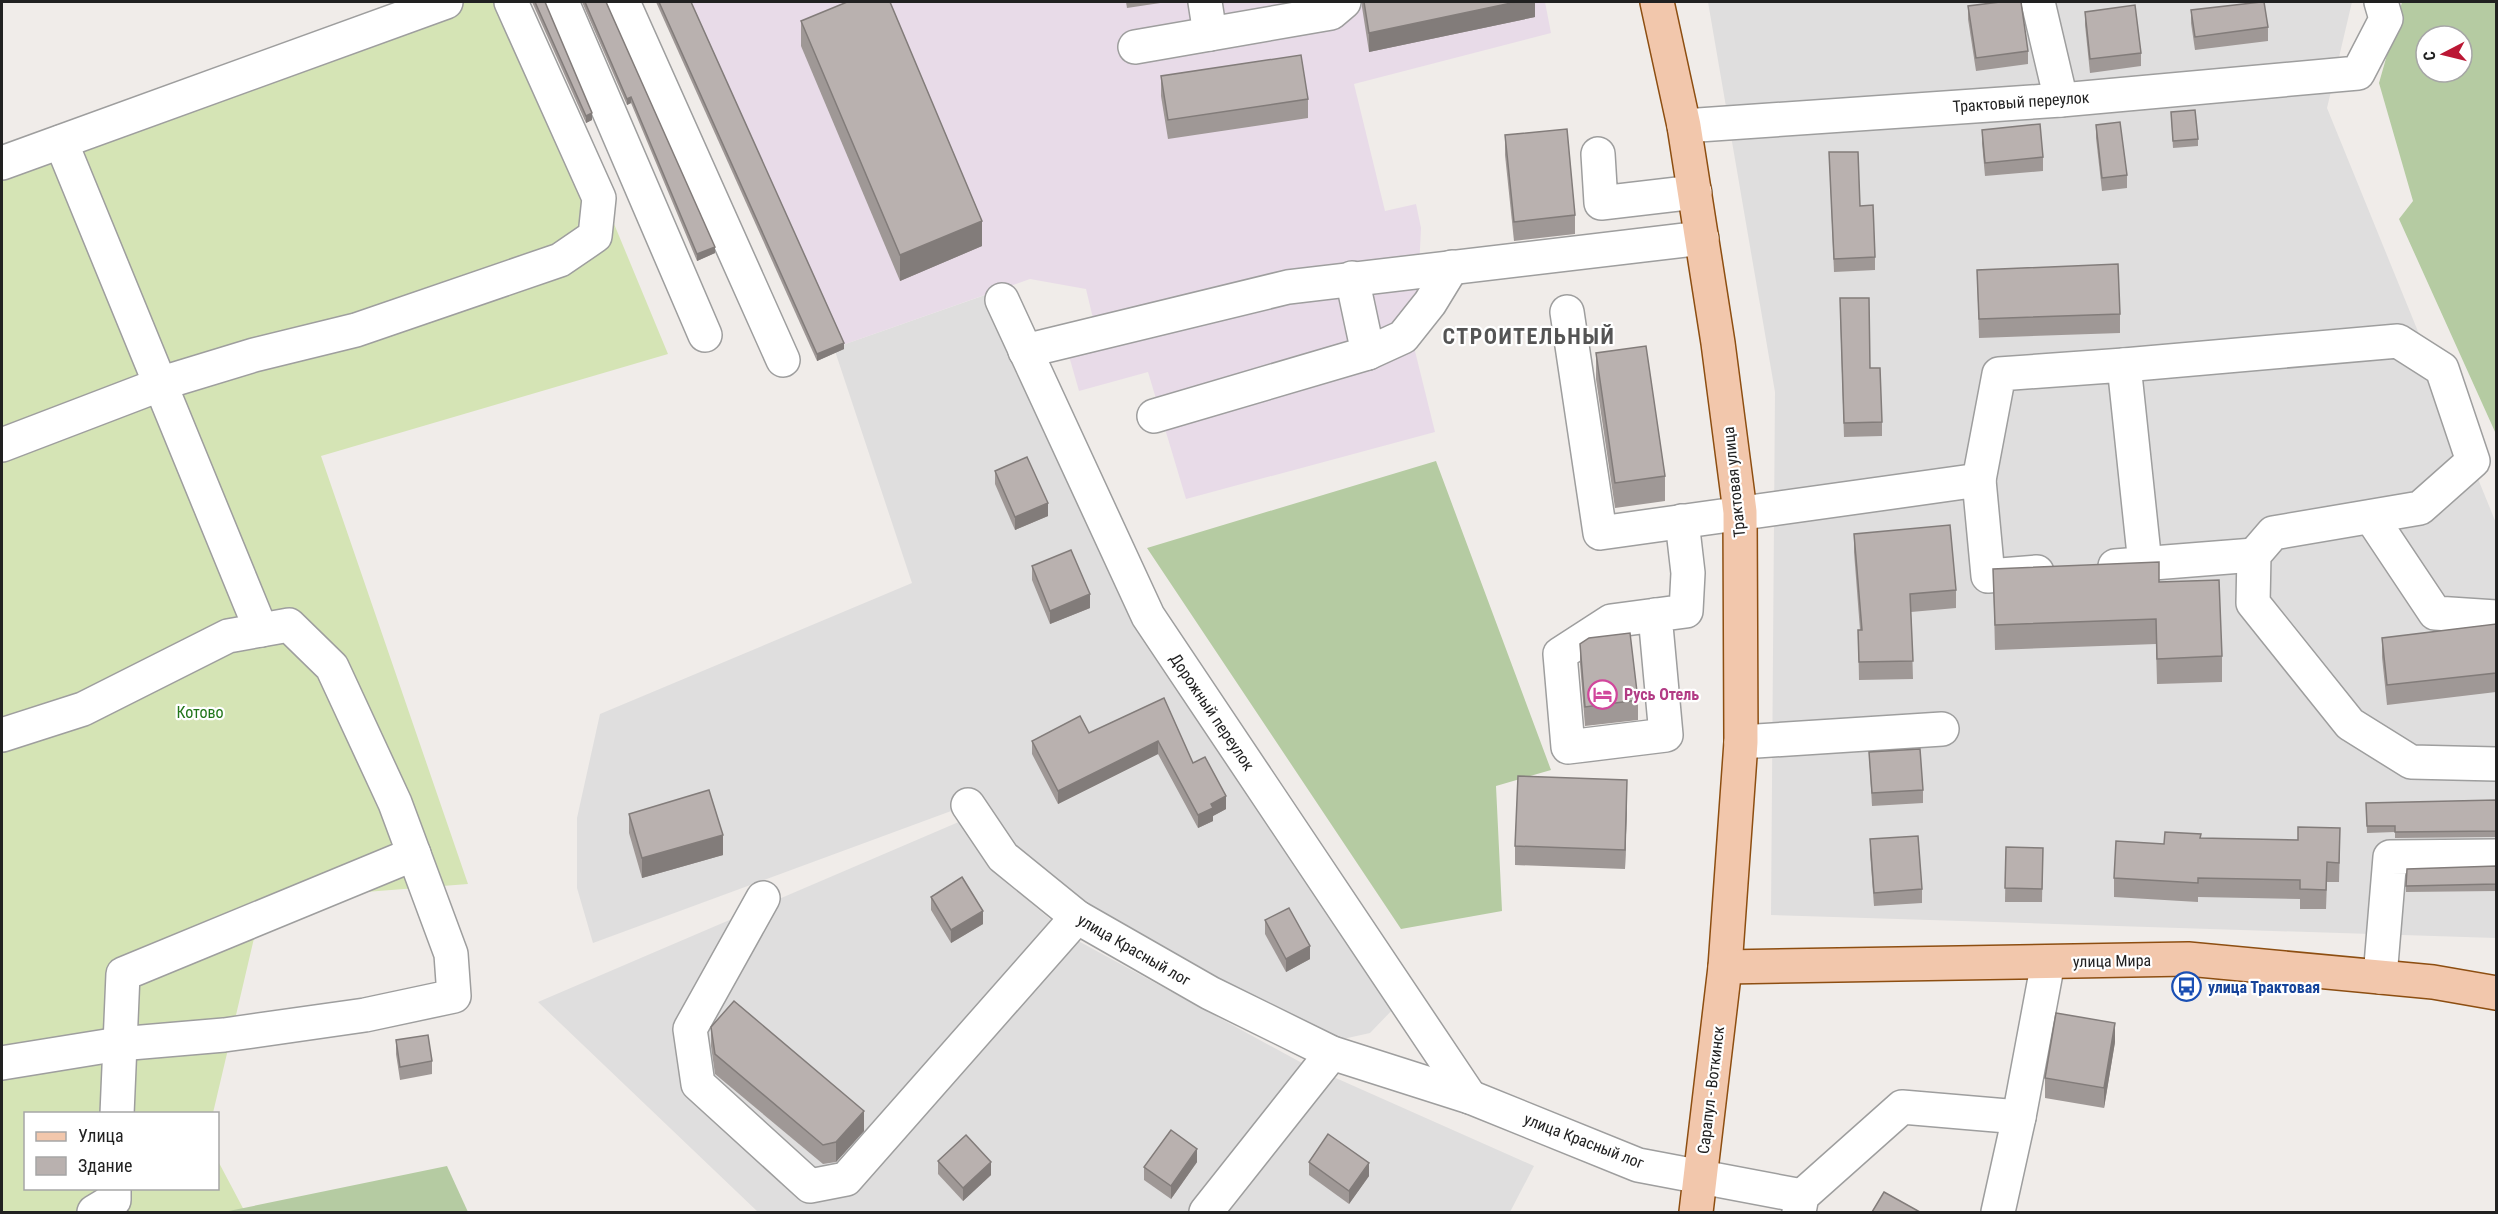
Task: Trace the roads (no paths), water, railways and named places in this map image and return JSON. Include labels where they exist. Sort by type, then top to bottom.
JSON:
[{"type":"main road","name":"Трактовая улица","points":[[1657,2],[1684,126],[1695,192],[1740,512],[1742,742],[1725,967]]},
{"type":"main road","name":"улица Мира","points":[[1725,967],[2188,959],[2433,982],[2496,993]]},
{"type":"main road","name":"Сарапул - Воткинск","points":[[1695,1212],[1725,967]]},
{"type":"street","points":[[2,163],[446,2]]},
{"type":"street","points":[[2,445],[160,385],[254,355],[356,330],[560,260],[595,236],[599,198],[511,2]]},
{"type":"street","points":[[562,2],[705,335]]},
{"type":"street","points":[[623,2],[783,360]]},
{"type":"street","points":[[1205,2],[1210,34]]},
{"type":"street","points":[[1135,47],[1331,13],[1344,2]]},
{"type":"street","points":[[2038,2],[2061,100]]},
{"type":"street","name":"Трактовый переулок","points":[[1684,126],[2061,100],[2358,73],[2386,19],[2381,2]]},
{"type":"street","points":[[61,142],[261,630]]},
{"type":"street","points":[[1598,154],[1601,203],[1695,192]]},
{"type":"street","points":[[1025,351],[1288,287],[1702,238]]},
{"type":"street","points":[[1154,416],[1368,353],[1402,337],[1430,303],[1452,267]]},
{"type":"street","points":[[1352,278],[1368,353]]},
{"type":"street","name":"Дорожный переулок","points":[[1002,300],[1148,616],[1470,1097]]},
{"type":"street","points":[[1567,312],[1600,533],[1979,480]]},
{"type":"street","points":[[2254,555],[1988,576],[1979,480],[1999,374],[2398,341],[2442,369],[2473,461],[2420,508],[2273,533],[2254,555],[2253,603],[2350,724],[2411,762],[2496,764]]},
{"type":"street","points":[[2124,365],[2145,564]]},
{"type":"street","points":[[2371,517],[2435,613],[2496,617]]},
{"type":"street","points":[[1655,615],[1666,735],[1568,747],[1560,654],[1611,621],[1655,615],[1686,611],[1688,573],[1682,521]]},
{"type":"street","points":[[2,735],[83,709],[228,636],[289,625],[332,667],[395,803],[452,954],[454,996],[364,1015],[236,1033],[119,1044],[2,1063]]},
{"type":"street","points":[[1742,742],[1942,729]]},
{"type":"street","name":"улица Красный лог","points":[[969,805],[1003,856],[1077,917],[1209,993],[1332,1053],[1470,1097],[1638,1165],[1701,1176],[1800,1204]]},
{"type":"street","points":[[117,1112],[123,974],[414,854]]},
{"type":"street","points":[[2380,977],[2390,857],[2496,856]]},
{"type":"street","points":[[763,898],[690,1029],[698,1084],[810,1186],[846,1179],[1077,917]]},
{"type":"street","points":[[1998,1212],[2019,1117],[2048,962]]},
{"type":"street","points":[[1206,1212],[1332,1053]]},
{"type":"street","points":[[1800,1204],[1902,1107],[2019,1117]]},
{"type":"place","name":"Русь Отель","points":[[1603,694]]},
{"type":"place","name":"улица Трактовая","points":[[2187,987]]},
{"type":"district","name":"СТРОИТЕЛЬНЫЙ","points":[[1529,336]]},
{"type":"park label","name":"Котово","points":[[200,712]]}]
